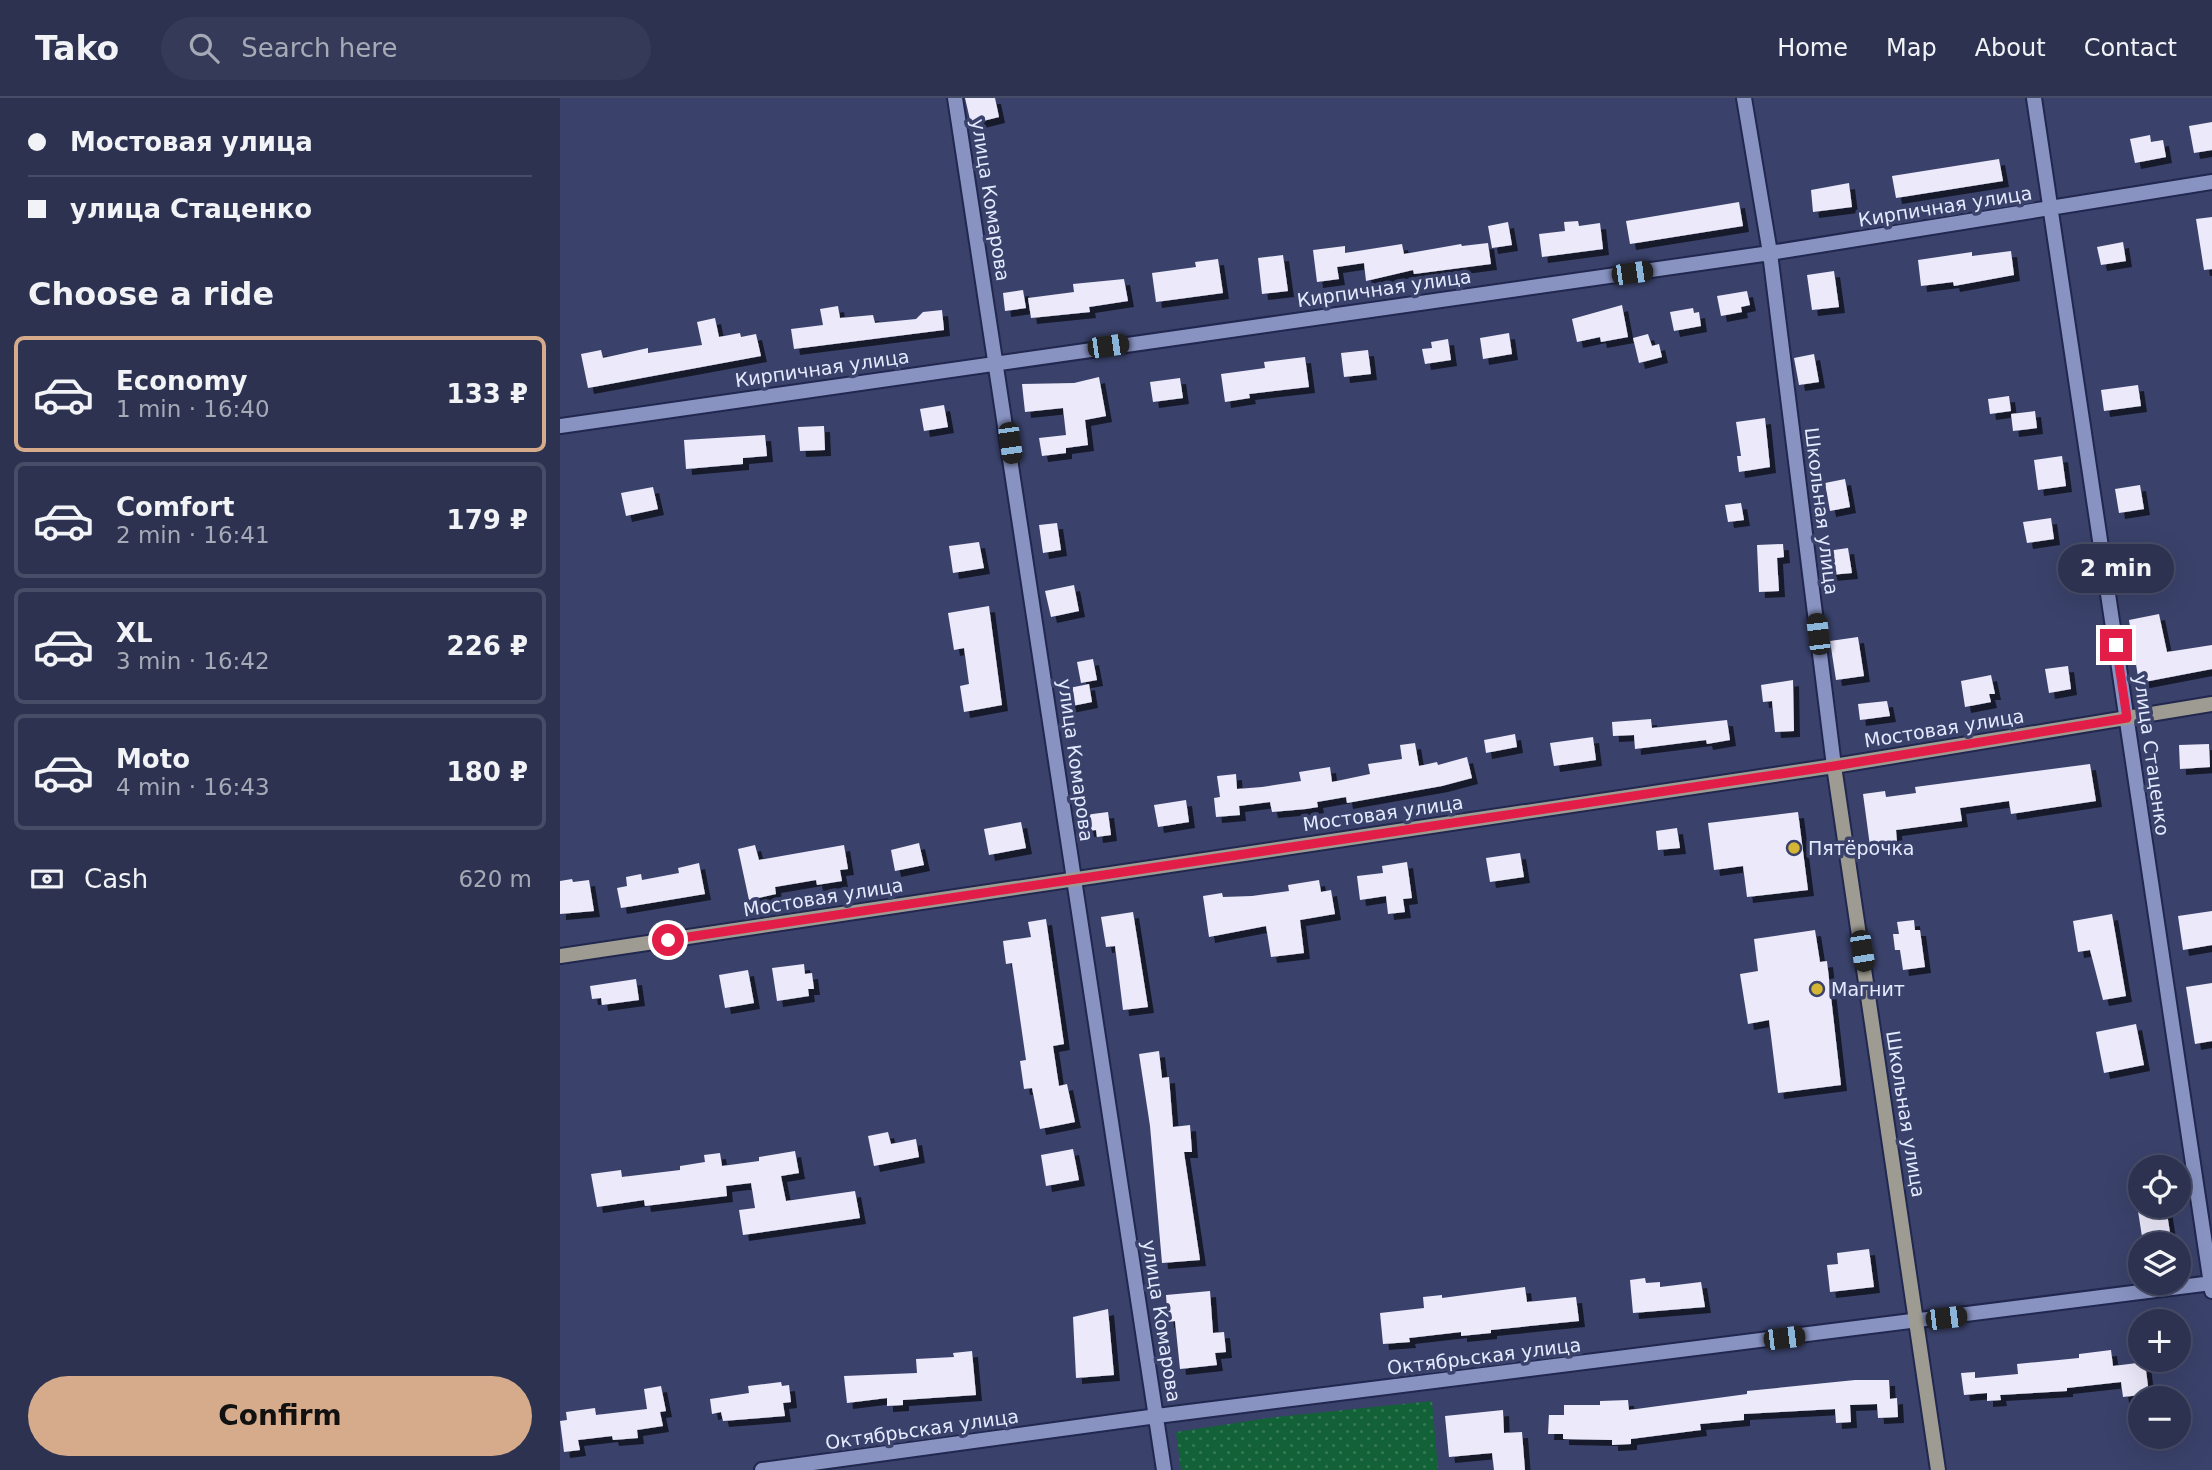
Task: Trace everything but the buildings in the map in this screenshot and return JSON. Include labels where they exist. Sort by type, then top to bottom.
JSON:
[{"type":"street","name":"улица Комарова","points":[[955,98],[998,361],[1073,879],[1164,1470]]},
{"type":"street","name":"Школьная улица","points":[[1744,98],[1770,253],[1834,766],[1919,1321],[1938,1470]]},
{"type":"street","name":"улица Стаценко","points":[[2034,98],[2212,1286]]},
{"type":"street","name":"Кирпичная улица","points":[[560,426],[998,361],[1770,253],[2212,182]]},
{"type":"street","name":"Мостовая улица","points":[[560,956],[1834,766],[2212,704]]},
{"type":"street","name":"Октябрьская улица","points":[[762,1470],[1157,1416],[2212,1286]]},
{"type":"green space","points":[[1432,1401],[1438,1470],[1181,1470],[1176,1432],[1276,1417]]},
{"type":"place","name":"Пятёрочка","points":[[1794,848]]},
{"type":"place","name":"Магнит","points":[[1817,989]]},
{"type":"route","points":[[668,940],[1834,766],[2127,718],[2116,645]]}]
